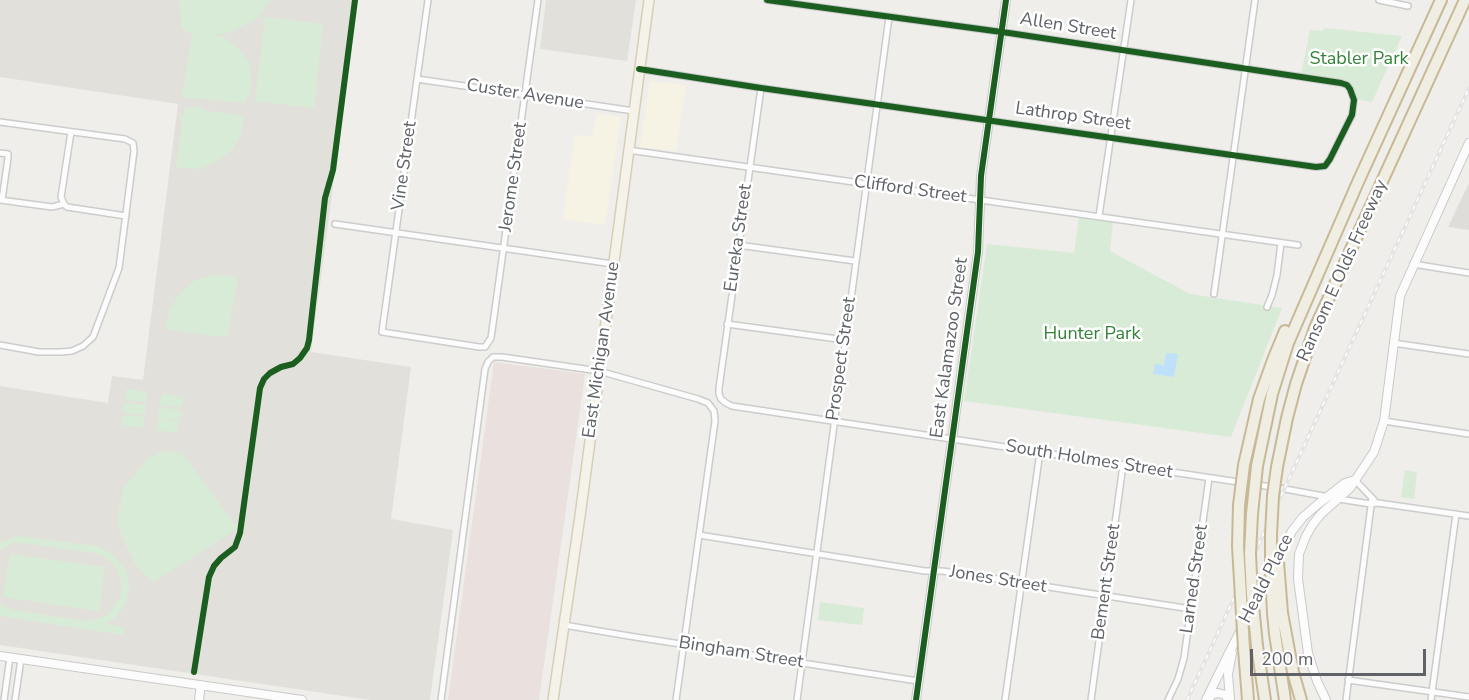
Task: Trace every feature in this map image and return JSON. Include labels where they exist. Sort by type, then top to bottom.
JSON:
[{"type":"highway","name":"Ransom E Olds Freeway","points":[[1265,700],[1257,646],[1250,548],[1257,465],[1272,394],[1302,307],[1441,0]]},
{"type":"highway","name":"Ransom E Olds Freeway","points":[[1285,700],[1275,634],[1278,613],[1271,572],[1271,534],[1273,496],[1285,425],[1297,378],[1320,316],[1465,0]]},
{"type":"highway","points":[[1248,700],[1238,546],[1239,505],[1244,465],[1254,419],[1273,360],[1329,237],[1358,182]]},
{"type":"highway","points":[[1278,613],[1300,700]]},
{"type":"main road","name":"East Michigan Avenue","points":[[554,700],[649,0]]},
{"type":"street","name":"Vine Street","points":[[428,0],[382,332],[481,347]]},
{"type":"street","name":"Jerome Street","points":[[481,347],[485,347],[491,338],[538,0]]},
{"type":"street","name":"Allen Street","points":[[767,0],[1347,85],[1354,100]]},
{"type":"street","name":"East Kalamazoo Street","points":[[915,700],[978,252],[981,176],[1006,0]]},
{"type":"street","points":[[1099,216],[1131,0]]},
{"type":"street","points":[[1214,294],[1255,0]]},
{"type":"street","points":[[1379,0],[1408,6]]},
{"type":"street","name":"Prospect Street","points":[[796,700],[889,17]]},
{"type":"street","name":"Lathrop Street","points":[[639,69],[1316,167],[1324,166],[1330,159],[1352,115],[1354,100]]},
{"type":"street","name":"Custer Avenue","points":[[417,79],[634,111]]},
{"type":"street","name":"Eureka Street","points":[[719,388],[761,88]]},
{"type":"street","points":[[0,122],[125,139],[133,143],[134,151],[119,268],[93,337],[83,346],[72,351],[61,352],[39,352],[0,345]]},
{"type":"street","points":[[71,132],[62,198],[64,204],[67,207],[126,216]]},
{"type":"street","points":[[1326,700],[1308,653],[1298,579],[1301,548],[1321,514],[1350,488],[1374,452],[1384,422],[1400,296],[1469,142]]},
{"type":"street","name":"Clifford Street","points":[[628,150],[1298,245]]},
{"type":"street","points":[[0,153],[8,154],[1,200],[52,207],[64,204]]},
{"type":"street","points":[[335,224],[613,264]]},
{"type":"street","points":[[1267,307],[1277,275],[1281,243]]},
{"type":"street","points":[[738,245],[855,261]]},
{"type":"street","points":[[1413,264],[1469,273]]},
{"type":"street","points":[[727,324],[845,340]]},
{"type":"street","points":[[1393,343],[1469,354]]},
{"type":"street","points":[[441,700],[485,370],[493,357],[599,371],[698,399],[712,406],[715,421],[676,700]]},
{"type":"street","name":"South Holmes Street","points":[[719,388],[722,399],[732,406],[1338,499],[1469,516]]},
{"type":"street","points":[[1384,422],[1469,434]]},
{"type":"street","points":[[1005,700],[1040,452]]},
{"type":"street","name":"Bement Street","points":[[1091,700],[1123,465]]},
{"type":"street","name":"Larned Street","points":[[1168,700],[1178,679],[1184,658],[1209,478]]},
{"type":"street","points":[[1346,700],[1374,502],[1355,480]]},
{"type":"street","name":"Heald Place","points":[[1207,700],[1288,536],[1303,517],[1345,483],[1355,480]]},
{"type":"street","points":[[1431,700],[1456,514]]},
{"type":"street","name":"Jones Street","points":[[699,535],[1191,609]]},
{"type":"street","name":"Bingham Street","points":[[564,625],[918,681]]},
{"type":"street","points":[[1229,700],[1228,669],[1237,637]]},
{"type":"street","points":[[0,656],[302,700]]},
{"type":"street","points":[[4,700],[10,657]]},
{"type":"street","points":[[15,700],[21,659]]},
{"type":"street","points":[[1348,680],[1469,697]]},
{"type":"street","points":[[199,700],[201,686]]},
{"type":"street","points":[[1207,700],[1218,693],[1224,694],[1229,700]]},
{"type":"shaded area","points":[[0,0],[358,0],[311,352],[411,367],[391,519],[453,530],[430,700],[370,700],[0,645],[0,386],[108,403],[112,376],[143,380],[178,104],[0,77]]},
{"type":"shaded area","points":[[546,0],[636,0],[627,61],[540,49]]},
{"type":"shaded area","points":[[650,81],[686,85],[676,151],[640,147]]},
{"type":"shaded area","points":[[597,114],[621,117],[605,225],[563,219],[575,135],[593,136]]},
{"type":"shaded area","points":[[1469,183],[1469,230],[1448,227]]},
{"type":"shaded area","points":[[494,362],[585,374],[539,700],[448,700]]},
{"type":"green space","points":[[180,0],[270,0],[258,18],[231,32],[215,35],[223,37],[236,46],[249,61],[252,83],[246,103],[182,97],[192,34],[181,28]]},
{"type":"green space","points":[[265,17],[323,24],[314,108],[255,101]]},
{"type":"green space","name":"Stabler Park","points":[[1325,28],[1402,36],[1372,102],[1350,98],[1342,82],[1301,75],[1310,30],[1322,31]]},
{"type":"green space","points":[[195,106],[203,110],[244,116],[241,134],[232,150],[219,160],[200,169],[176,167],[181,117],[188,107],[194,108]]},
{"type":"green space","name":"Hunter Park","points":[[1079,217],[1113,222],[1110,251],[1190,294],[1282,308],[1231,437],[964,401],[987,244],[1074,253]]},
{"type":"green space","points":[[217,275],[238,277],[228,335],[223,337],[165,329],[169,311],[179,294],[194,281]]},
{"type":"green space","points":[[126,389],[147,392],[146,402],[125,400]]},
{"type":"green space","points":[[162,394],[183,397],[182,407],[160,405]]},
{"type":"green space","points":[[124,402],[146,405],[145,415],[123,413]]},
{"type":"green space","points":[[160,407],[181,410],[180,421],[158,418]]},
{"type":"green space","points":[[123,415],[144,417],[143,428],[121,425]]},
{"type":"green space","points":[[158,419],[179,422],[178,433],[156,430]]},
{"type":"green space","points":[[163,451],[182,453],[238,528],[154,582],[137,567],[117,523],[124,487],[149,457]]},
{"type":"green space","points":[[1405,470],[1417,472],[1414,499],[1401,497]]},
{"type":"green space","points":[[18,536],[97,546],[114,555],[126,570],[129,590],[123,608],[107,624],[124,627],[123,635],[0,616],[0,604],[14,610],[85,621],[95,620],[112,610],[120,596],[118,571],[104,557],[94,553],[23,543],[13,543],[0,550],[0,542]]},
{"type":"green space","points":[[10,554],[105,567],[99,611],[3,597]]},
{"type":"green space","points":[[820,602],[864,608],[862,625],[818,620]]},
{"type":"water","points":[[1166,353],[1178,354],[1174,377],[1153,374],[1155,364],[1164,365]]},
{"type":"railway","points":[[1187,700],[1469,88]]},
{"type":"cycle path","points":[[194,672],[209,577],[214,566],[235,547],[240,533],[260,388],[270,373],[293,364],[300,358],[309,340],[325,198],[333,170],[355,0]]},
{"type":"cycle path","points":[[639,69],[1316,167],[1325,166],[1330,159],[1352,115],[1354,100],[1347,85],[1341,83],[1009,33],[767,0]]},
{"type":"cycle path","points":[[916,700],[978,252],[981,176],[1006,0]]}]
